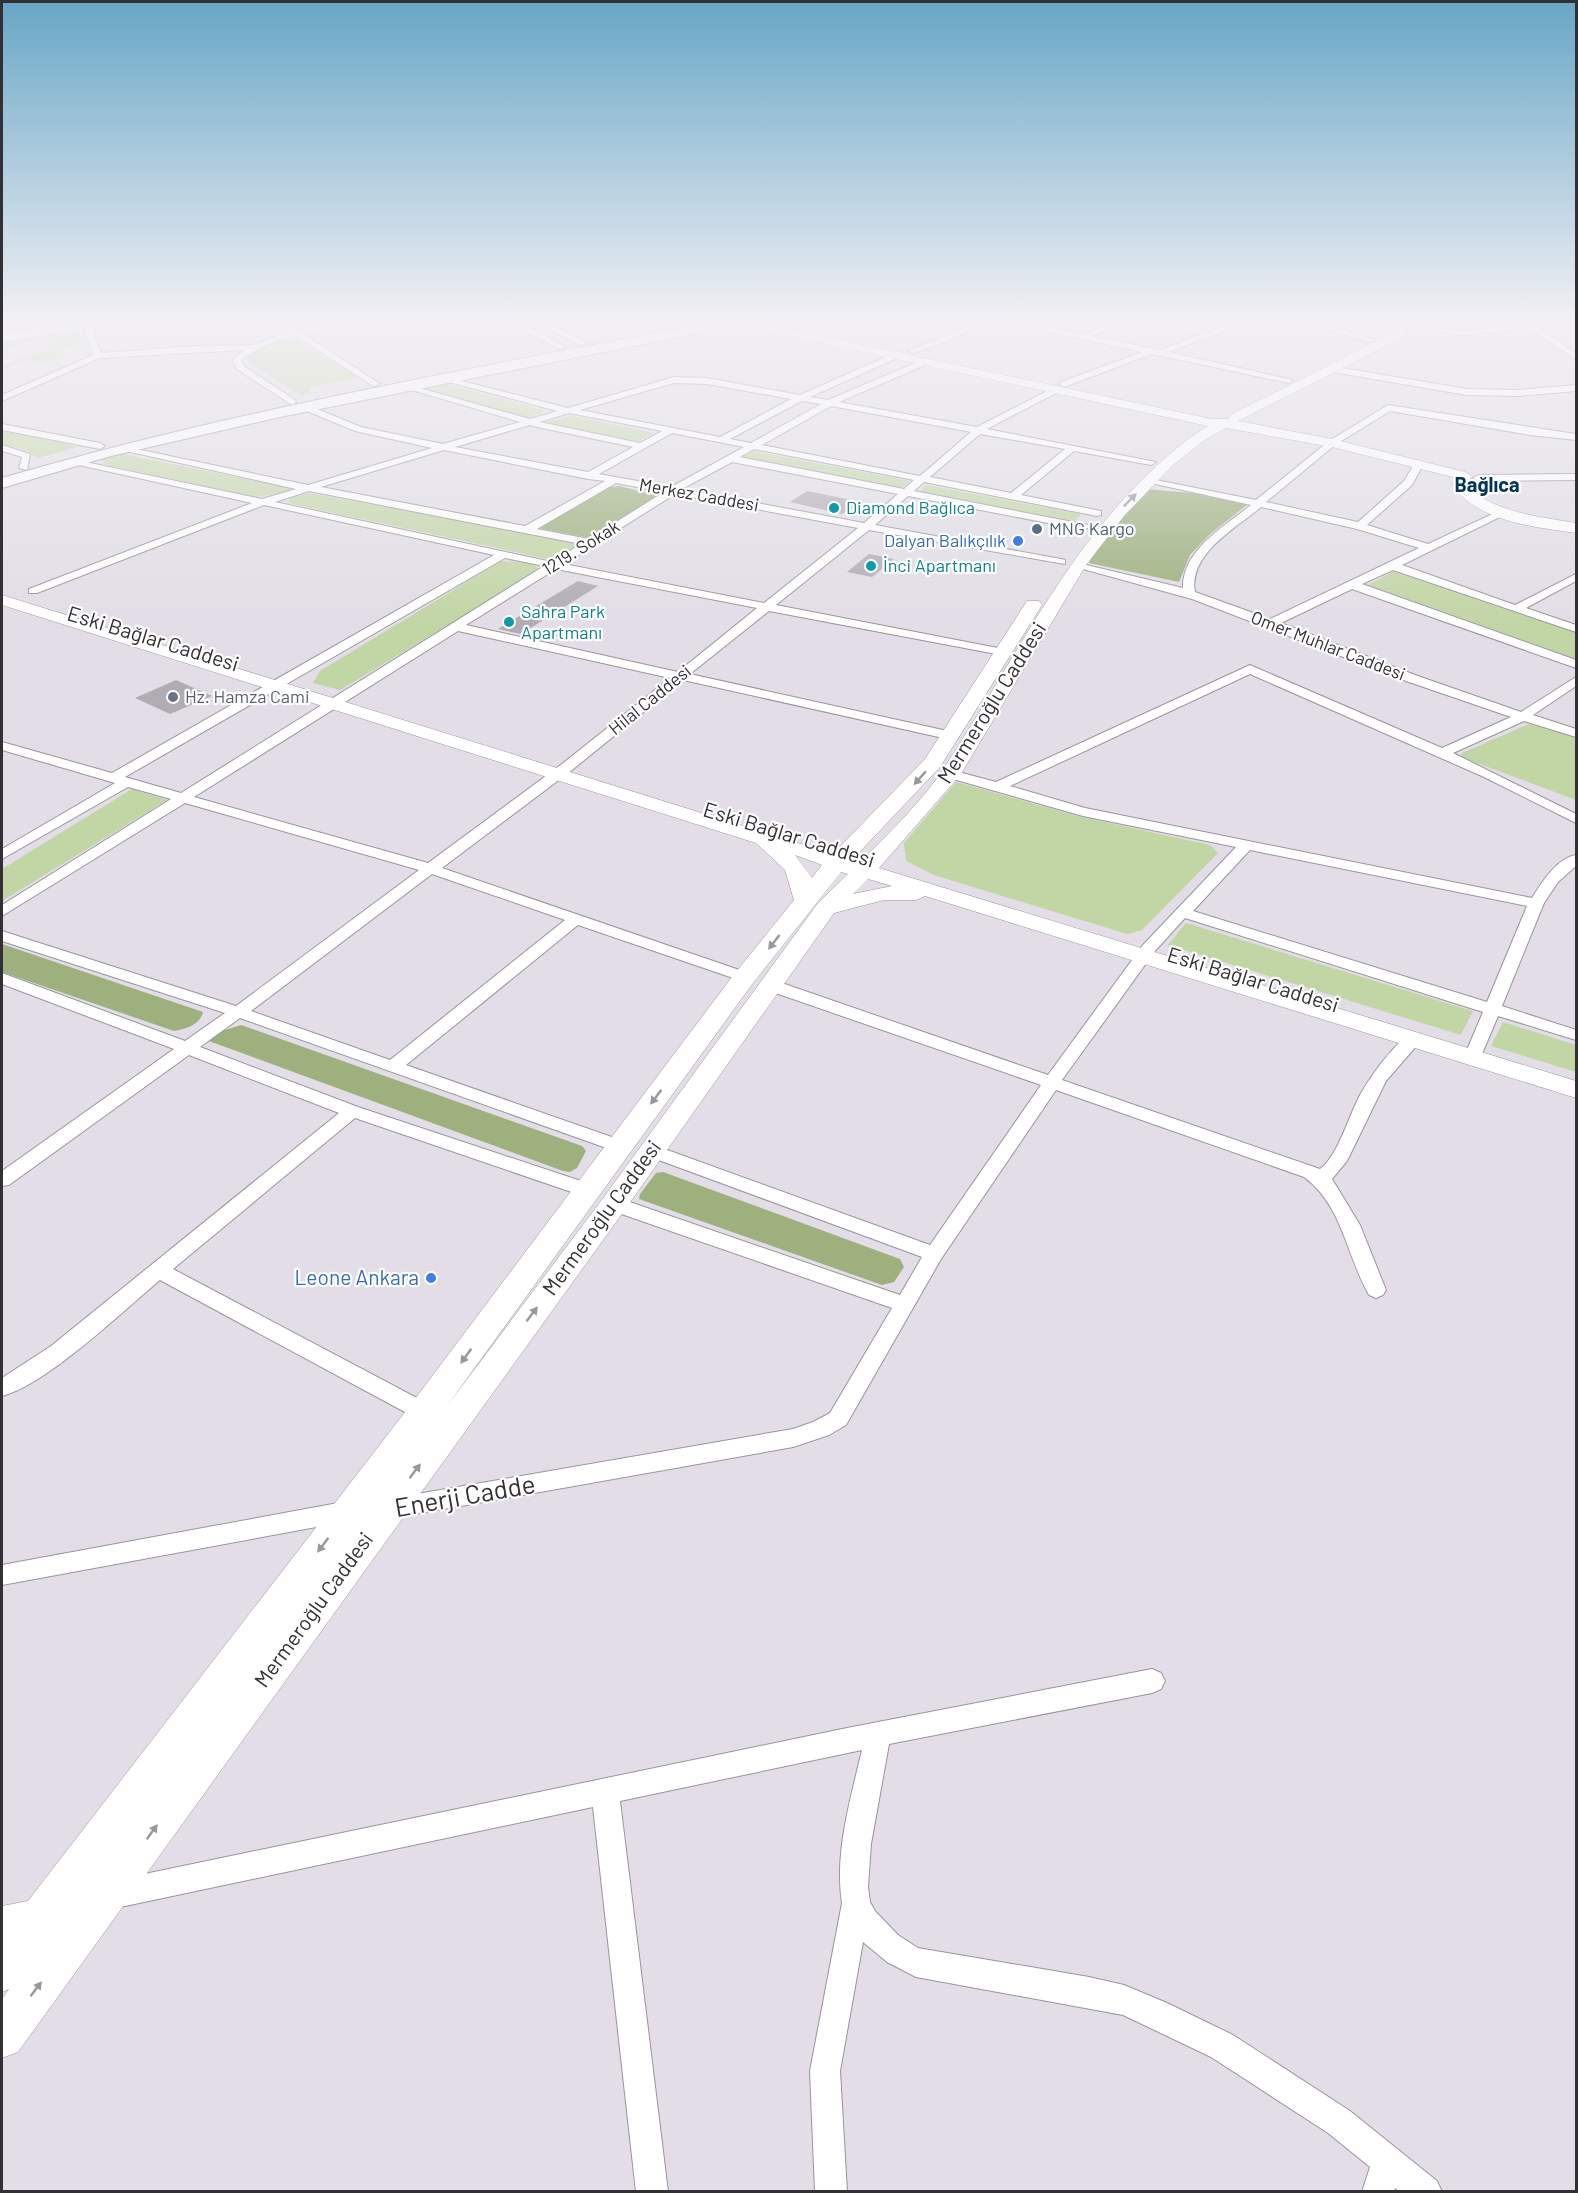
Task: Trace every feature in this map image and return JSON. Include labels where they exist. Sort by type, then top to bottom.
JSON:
[{"type":"main road","points":[[2,474],[100,446],[225,420]]},
{"type":"main road","points":[[2,483],[74,461],[237,420]]},
{"type":"main road","name":"Mermeroğlu Caddesi","points":[[2,2036],[387,1510],[600,1197],[619,1146],[758,981],[816,904],[855,862],[951,774],[1084,527],[1151,462],[1219,420]]},
{"type":"main road","name":"Mermeroğlu Caddesi","points":[[1064,567],[1150,480],[1219,420]]},
{"type":"main road","points":[[1226,420],[1332,442],[1422,466],[1472,485],[1503,513],[1576,528]]},
{"type":"main road","name":"Mermeroğlu Caddesi","points":[[855,862],[952,736],[1042,592]]},
{"type":"main road","name":"Eski Bağlar Caddesi","points":[[10,599],[1476,1053],[1576,1090]]},
{"type":"main road","points":[[562,770],[761,837],[855,862]]},
{"type":"main road","points":[[761,837],[785,856],[801,877],[816,904],[884,894],[945,895]]},
{"type":"main road","name":"Eski Bağlar Caddesi","points":[[855,862],[945,895],[1146,952],[1413,1039],[1576,1079]]},
{"type":"main road","name":"Mermeroğlu Caddesi","points":[[2,1970],[21,1923],[349,1511],[424,1412],[600,1197],[652,1151],[758,981]]},
{"type":"street","name":"Merkez Caddesi","points":[[337,420],[358,429],[444,447],[588,476],[867,526],[1064,567]]},
{"type":"street","points":[[621,420],[1096,513]]},
{"type":"street","points":[[721,440],[758,420]]},
{"type":"street","name":"1219. Sokak","points":[[2,911],[458,627],[553,564],[674,490],[798,420]]},
{"type":"street","points":[[926,420],[1151,462]]},
{"type":"street","name":"Hilal Caddesi","points":[[2,1180],[238,1011],[562,770],[867,526],[979,430],[997,420]]},
{"type":"street","points":[[1190,595],[1190,576],[1198,555],[1332,442],[1368,420]]},
{"type":"street","points":[[1461,420],[1576,437]]},
{"type":"street","points":[[10,599],[266,501],[529,421],[642,446]]},
{"type":"street","points":[[2,427],[100,446]]},
{"type":"street","points":[[588,476],[671,430]]},
{"type":"street","points":[[2,448],[27,456],[24,468]]},
{"type":"street","points":[[1013,497],[1072,448]]},
{"type":"street","points":[[122,449],[308,488],[590,542]]},
{"type":"street","points":[[729,458],[1084,527]]},
{"type":"street","points":[[74,461],[504,554],[1003,653]]},
{"type":"street","points":[[1360,526],[1408,483],[1422,466]]},
{"type":"street","points":[[1472,485],[1576,477]]},
{"type":"street","points":[[527,530],[614,480]]},
{"type":"street","points":[[1150,480],[1259,502],[1360,526],[1429,548]]},
{"type":"street","points":[[1271,623],[1503,513]]},
{"type":"street","points":[[2,855],[119,780],[504,554]]},
{"type":"street","points":[[1390,565],[1576,629]]},
{"type":"street","name":"Omer Muhlar Caddesi","points":[[1064,567],[1190,595],[1522,717],[1576,733]]},
{"type":"street","points":[[1516,609],[1576,577]]},
{"type":"street","points":[[1350,584],[1576,664]]},
{"type":"street","points":[[458,627],[952,736]]},
{"type":"street","points":[[995,788],[1250,669],[1489,774],[1576,819]]},
{"type":"street","points":[[1443,753],[1522,717],[1576,681]]},
{"type":"street","points":[[3,748],[431,869],[1274,1158],[1320,1178],[1340,1205],[1376,1290]]},
{"type":"street","points":[[951,774],[1083,812],[1536,903]]},
{"type":"street","points":[[2,978],[352,1111],[905,1305],[934,1254],[1051,1083],[1146,952],[1245,846]]},
{"type":"street","points":[[1476,1053],[1536,903],[1552,879],[1574,864]]},
{"type":"street","points":[[1181,912],[1576,1035]]},
{"type":"street","points":[[391,1068],[577,918]]},
{"type":"street","points":[[2,936],[238,1011],[391,1068],[619,1146]]},
{"type":"street","points":[[1320,1178],[1338,1161],[1375,1080],[1398,1052],[1413,1039]]},
{"type":"street","points":[[2,1388],[25,1376],[59,1352],[352,1111]]},
{"type":"street","points":[[652,1151],[934,1254]]},
{"type":"street","points":[[159,1271],[424,1412]]},
{"type":"street","name":"Enerji Cadde","points":[[2,1575],[349,1511],[387,1510],[793,1438],[821,1429],[838,1419],[849,1404],[905,1305]]},
{"type":"street","points":[[106,1896],[878,1734],[1152,1681]]},
{"type":"street","points":[[831,2192],[825,2071],[856,1903],[855,1863],[878,1734]]},
{"type":"street","points":[[605,1792],[652,2192]]},
{"type":"street","points":[[856,1903],[864,1919],[881,1939],[898,1954],[916,1962],[1124,2000],[1232,2052],[1340,2122],[1426,2192]]},
{"type":"street","points":[[1378,2192],[1388,2162]]},
{"type":"green space","points":[[553,420],[593,420],[654,433],[635,443],[542,423]]},
{"type":"green space","points":[[2,430],[79,447],[37,458],[27,450],[2,445]]},
{"type":"green space","points":[[747,450],[910,481],[901,489],[738,457]]},
{"type":"green space","points":[[117,453],[290,488],[287,492],[255,497],[106,465],[102,460]]},
{"type":"green space","points":[[927,485],[1081,514],[1075,521],[1067,521],[919,492]]},
{"type":"green space","points":[[619,486],[660,496],[590,538],[538,528],[610,487]]},
{"type":"green space","points":[[1146,489],[1191,493],[1248,504],[1209,535],[1190,555],[1179,582],[1089,563],[1098,547]]},
{"type":"green space","points":[[310,493],[581,543],[559,558],[548,559],[288,503],[290,498]]},
{"type":"green space","points":[[501,561],[533,563],[539,570],[340,690],[313,683],[320,671]]},
{"type":"green space","points":[[1394,571],[1576,631],[1576,659],[1368,585]]},
{"type":"green space","points":[[1529,724],[1576,737],[1576,800],[1461,757],[1462,753]]},
{"type":"green space","points":[[956,782],[1082,817],[1210,845],[1218,853],[1142,930],[1127,934],[934,875],[906,861],[904,843]]},
{"type":"green space","points":[[132,789],[167,800],[2,901],[2,869]]},
{"type":"green space","points":[[1186,923],[1473,1011],[1461,1035],[1168,945]]},
{"type":"green space","points":[[2,944],[203,1012],[196,1023],[188,1028],[174,1031],[2,972]]},
{"type":"green space","points":[[1503,1022],[1576,1045],[1576,1072],[1491,1046]]},
{"type":"green space","points":[[241,1025],[582,1146],[586,1151],[577,1168],[570,1172],[563,1171],[209,1041],[222,1031]]},
{"type":"green space","points":[[663,1172],[900,1259],[904,1267],[894,1282],[882,1285],[639,1199],[640,1194],[656,1173]]},
{"type":"building","name":"Diamond Bağlıca","points":[[807,491],[861,502],[842,514],[790,502]]},
{"type":"building","name":"İnci Apartmanı","points":[[869,554],[894,559],[872,577],[847,572]]},
{"type":"building","points":[[578,581],[598,586],[521,634],[498,629]]},
{"type":"building","name":"Hz. Hamza Cami","points":[[176,680],[212,696],[170,714],[135,698]]},
{"type":"place","name":"Diamond Bağlıca","points":[[834,508]]},
{"type":"place","name":"MNG Kargo","points":[[1037,529]]},
{"type":"place","name":"Dalyan Balıkçılık","points":[[1018,541]]},
{"type":"place","name":"İnci Apartmanı","points":[[871,566]]},
{"type":"place","name":"Sahra Park Apartmanı","points":[[509,622]]},
{"type":"place","name":"Hz. Hamza Cami","points":[[173,697]]},
{"type":"place","name":"Leone Ankara","points":[[431,1278]]},
{"type":"district","name":"Bağlıca","points":[[1487,485]]}]
